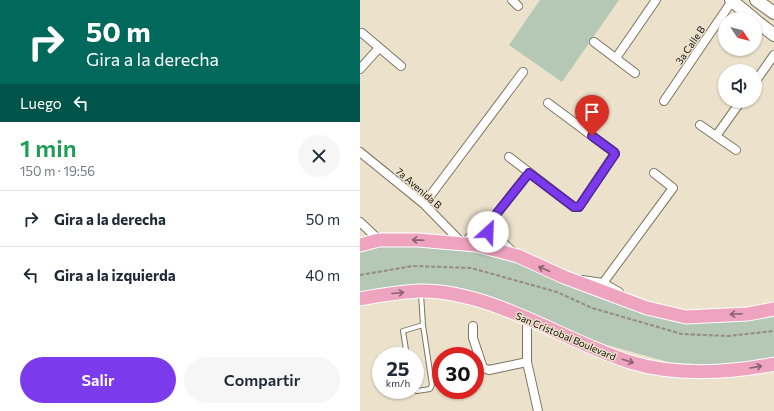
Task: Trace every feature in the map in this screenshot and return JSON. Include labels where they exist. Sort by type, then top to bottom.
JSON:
[{"type":"main road","points":[[360,245],[379,240],[418,240],[463,243],[518,256],[564,277],[635,304],[686,317],[748,314],[774,309]]},
{"type":"main road","name":"San Cristobal Boulevard","points":[[360,300],[383,294],[421,291],[450,294],[475,300],[527,319],[596,350],[632,363],[671,370],[705,372],[736,371],[774,364]]},
{"type":"street","points":[[512,0],[518,6]]},
{"type":"street","points":[[616,58],[656,0]]},
{"type":"street","points":[[732,0],[747,12]]},
{"type":"street","name":"3a Calle B","points":[[664,101],[732,0]]},
{"type":"street","points":[[756,0],[774,13]]},
{"type":"street","points":[[762,25],[774,35]]},
{"type":"street","points":[[362,33],[401,66]]},
{"type":"street","points":[[594,42],[635,73]]},
{"type":"street","points":[[360,69],[379,48]]},
{"type":"street","points":[[762,72],[774,55]]},
{"type":"street","points":[[424,204],[523,72]]},
{"type":"street","points":[[509,158],[577,208],[615,154],[548,103]]},
{"type":"street","points":[[716,136],[736,108]]},
{"type":"street","points":[[700,125],[736,150]]},
{"type":"street","name":"7a Avenida B","points":[[360,152],[424,204],[463,243]]},
{"type":"street","points":[[488,232],[490,222],[529,173]]},
{"type":"street","points":[[603,283],[673,188],[654,173]]},
{"type":"street","points":[[360,222],[379,240]]},
{"type":"street","points":[[463,243],[472,233],[477,231],[488,232],[518,256]]},
{"type":"street","points":[[564,277],[603,283],[635,304]]},
{"type":"street","points":[[527,319],[527,362],[538,411]]},
{"type":"street","points":[[473,326],[473,338],[483,368],[489,370],[527,362]]},
{"type":"lane","points":[[421,291],[423,324],[432,385],[430,389],[424,390]]},
{"type":"lane","points":[[406,347],[403,332],[423,324]]},
{"type":"path","points":[[360,274],[413,266],[471,268],[557,292],[592,308],[682,334],[728,336],[774,331]]},
{"type":"green space","points":[[540,0],[619,0],[562,82],[509,45]]},
{"type":"green space","points":[[380,245],[446,245],[506,257],[687,321],[774,313],[774,360],[736,366],[672,363],[600,343],[475,295],[360,296],[360,249]]},
{"type":"route","points":[[488,232],[490,222],[529,173],[574,207],[579,207],[615,154],[592,136]]}]
